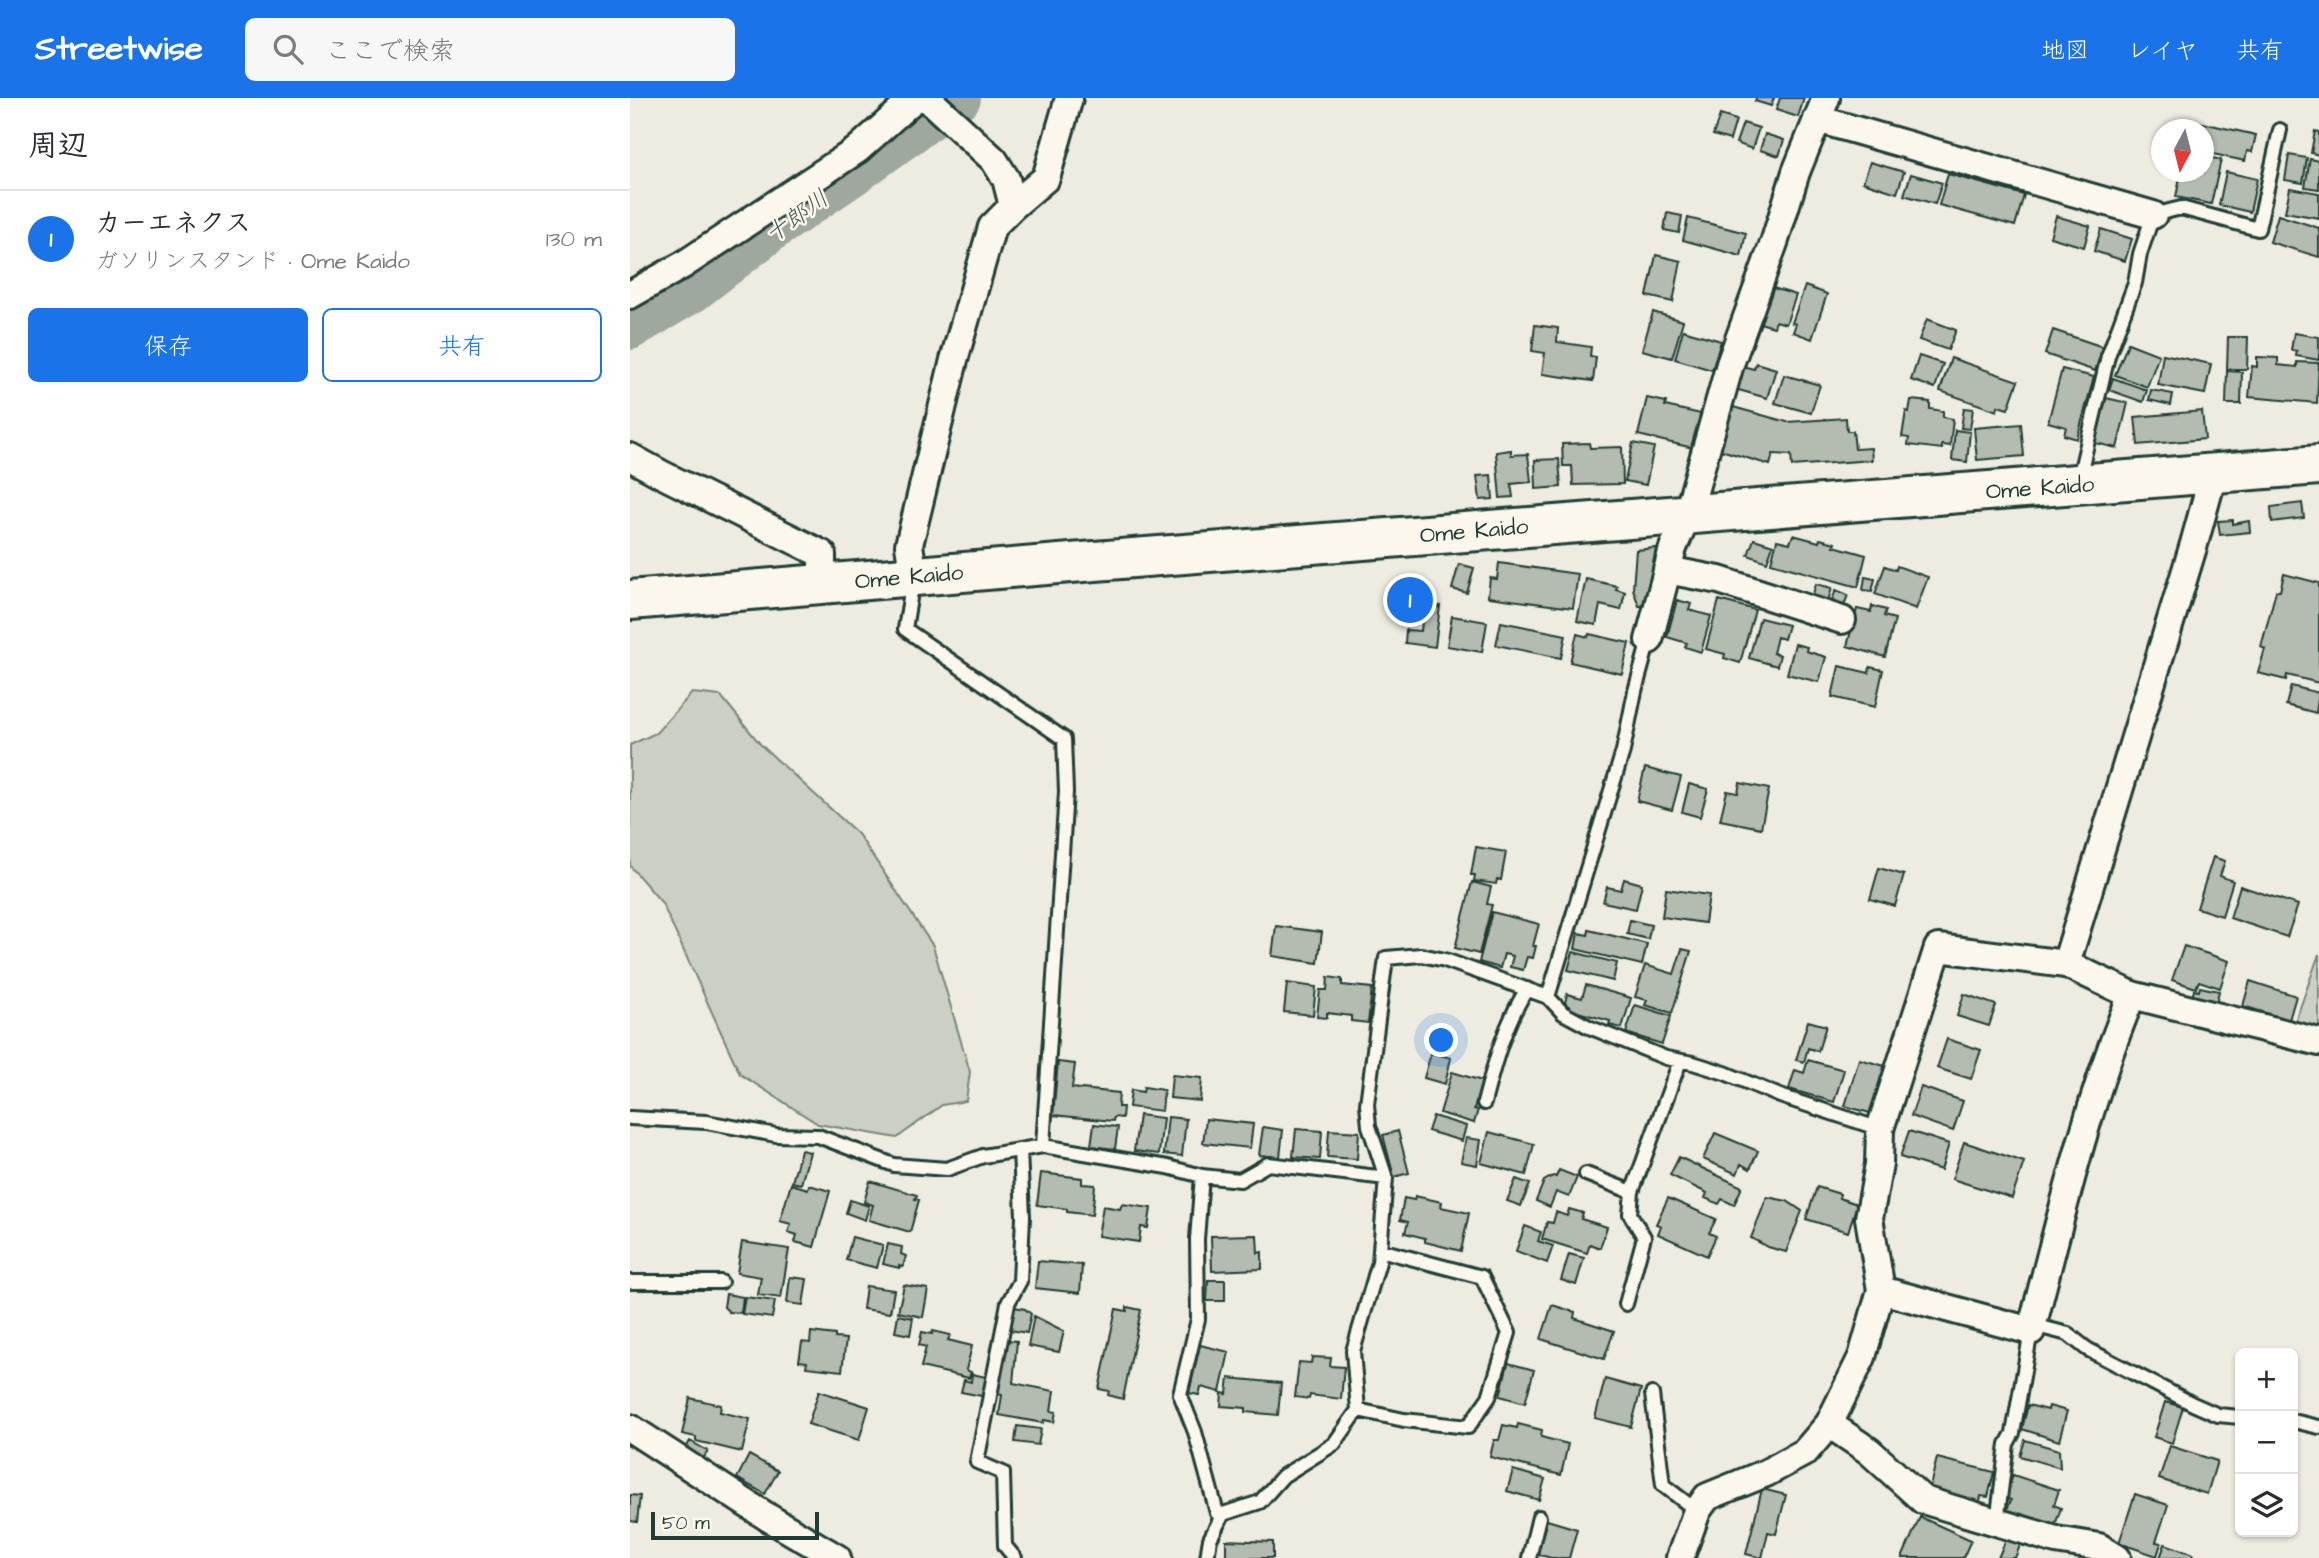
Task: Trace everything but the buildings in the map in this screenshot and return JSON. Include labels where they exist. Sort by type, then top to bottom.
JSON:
[{"type":"main road","name":"Ome Kaido","points":[[630,600],[1688,513],[2319,465]]},
{"type":"street","points":[[630,295],[683,265],[858,150],[915,98]]},
{"type":"street","points":[[927,98],[994,160],[1006,179],[1013,206]]},
{"type":"street","points":[[914,578],[909,545],[954,360],[992,226],[1046,178],[1069,98]]},
{"type":"street","points":[[1649,640],[1673,548],[1688,513],[1730,364],[1775,240],[1796,172],[1822,109],[2153,215]]},
{"type":"street","points":[[630,457],[822,554],[822,584]]},
{"type":"street","points":[[2066,964],[2213,475]]},
{"type":"street","points":[[1667,570],[1718,580],[1842,620]]},
{"type":"street","points":[[1680,1558],[1696,1511],[1707,1497],[1718,1490],[1766,1473],[1805,1452],[1829,1424],[1862,1357],[1881,1290],[1869,1218],[1879,1164],[1880,1129],[1938,948],[2066,964],[2132,995],[2319,1042]]},
{"type":"street","points":[[1881,1290],[2032,1328],[2074,1169],[2116,1033],[2132,995]]},
{"type":"street","points":[[1829,1424],[1869,1451],[1923,1500],[2056,1540],[2099,1547],[2117,1558]]},
{"type":"street","points":[[630,1428],[758,1511],[837,1558]]},
{"type":"lane","points":[[2077,485],[2108,356],[2135,283],[2140,254],[2153,215],[2181,208],[2258,229],[2280,130]]},
{"type":"lane","points":[[914,578],[905,629],[1064,739],[1066,792],[1043,1146]]},
{"type":"lane","points":[[1548,997],[1623,751],[1634,691],[1649,640]]},
{"type":"lane","points":[[1202,1176],[1197,1239],[1198,1319],[1180,1394],[1195,1432],[1217,1513],[1223,1514],[1260,1502],[1283,1476],[1334,1444],[1357,1410],[1353,1352],[1379,1262],[1386,1178],[1369,1126],[1367,1104],[1386,958],[1420,955],[1445,960],[1548,997],[1563,1013],[1589,1027],[1666,1058],[1725,1073],[1780,1096],[1880,1129]]},
{"type":"lane","points":[[1484,1103],[1514,1009],[1527,989]]},
{"type":"lane","points":[[1626,1304],[1644,1237],[1630,1214],[1632,1192],[1681,1061]]},
{"type":"lane","points":[[630,1118],[706,1122],[776,1135],[818,1136],[894,1165],[947,1169],[983,1156],[1043,1146],[1240,1181],[1268,1164],[1386,1178]]},
{"type":"lane","points":[[1016,1558],[1005,1546],[1003,1473],[977,1462],[1008,1303],[1020,1281],[1023,1217],[1020,1150]]},
{"type":"lane","points":[[1586,1174],[1632,1192]]},
{"type":"lane","points":[[1357,1410],[1404,1420],[1468,1427],[1489,1397],[1509,1333],[1482,1276],[1380,1250]]},
{"type":"lane","points":[[630,1282],[721,1282]]},
{"type":"lane","points":[[1997,1522],[2007,1444],[2012,1433],[2032,1328],[2068,1334],[2087,1349],[2193,1404],[2218,1415],[2235,1417]]},
{"type":"lane","points":[[1652,1394],[1663,1485],[1696,1511]]},
{"type":"lane","points":[[2298,1422],[2319,1427]]},
{"type":"lane","points":[[1206,1558],[1210,1539],[1223,1514]]},
{"type":"lane","points":[[1530,1558],[1539,1517]]},
{"type":"shaded area","points":[[692,693],[721,696],[761,745],[858,834],[933,946],[970,1072],[966,1101],[942,1105],[897,1138],[818,1124],[740,1074],[662,903],[630,866],[630,745],[656,733]]},
{"type":"shaded area","points":[[2319,954],[2319,1034],[2294,1025]]},
{"type":"waterway","name":"十郎川","points":[[630,330],[694,292],[774,230],[961,98]]},
{"type":"place","name":"カーエネクス","points":[[1410,600]]}]
